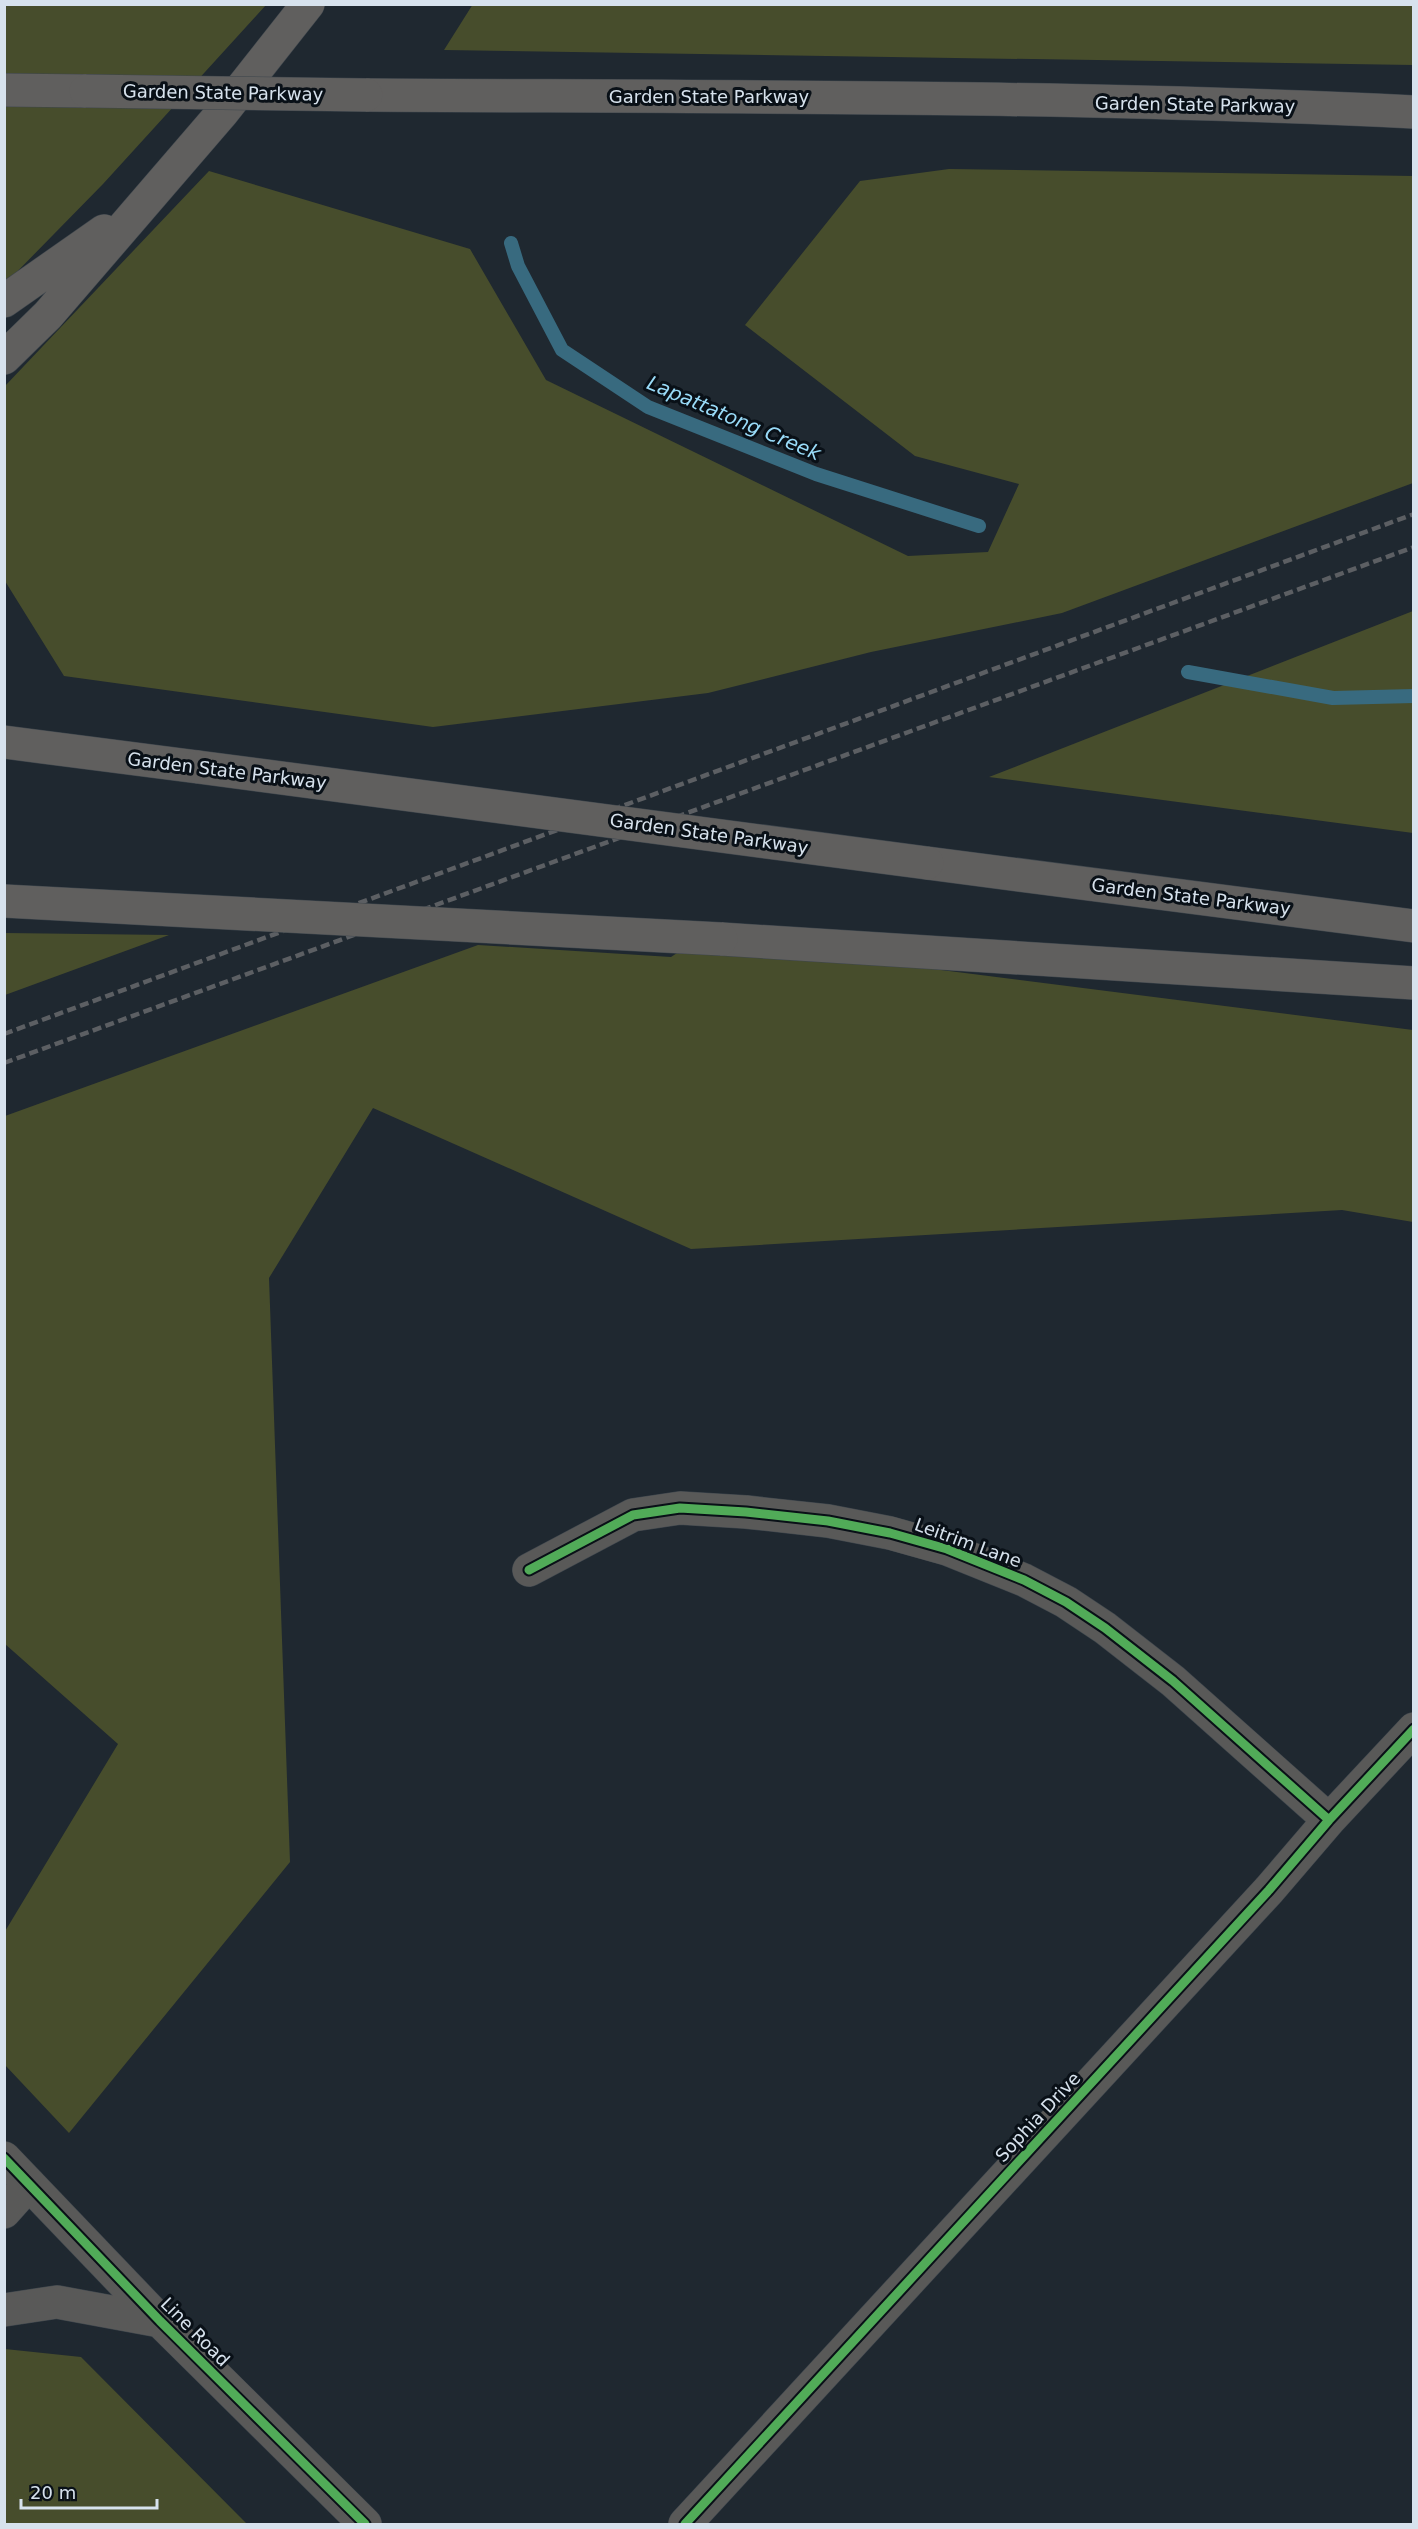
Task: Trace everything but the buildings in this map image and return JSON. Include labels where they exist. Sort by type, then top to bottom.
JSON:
[{"type":"highway","points":[[4,358],[48,315],[222,113],[308,4]]},
{"type":"highway","name":"Garden State Parkway","points":[[4,90],[890,98],[1230,105],[1413,112]]},
{"type":"highway","points":[[4,300],[145,201]]},
{"type":"highway","name":"Garden State Parkway","points":[[4,742],[1413,926]]},
{"type":"highway","points":[[4,901],[721,939],[1413,983]]},
{"type":"street","name":"Leitrim Lane","points":[[529,1570],[633,1515],[680,1508],[828,1521],[890,1533],[947,1549],[1024,1580],[1066,1602],[1105,1628],[1173,1681],[1329,1820]]},
{"type":"street","name":"Sophia Drive","points":[[685,2524],[1269,1890],[1329,1820],[1413,1729]]},
{"type":"street","name":"Line Road","points":[[4,2158],[160,2321],[365,2524]]},
{"type":"street","points":[[4,2212],[29,2184]]},
{"type":"street","name":"Line Road","points":[[4,2310],[57,2302],[160,2321]]},
{"type":"green space","points":[[473,4],[1413,5],[1413,65],[444,50]]},
{"type":"green space","points":[[5,5],[266,5],[103,184],[5,284]]},
{"type":"green space","points":[[949,169],[1413,176],[1413,483],[1062,613],[871,652],[708,693],[433,727],[64,676],[5,581],[5,386],[209,171],[470,249],[546,380],[908,556],[988,552],[1019,484],[915,456],[745,325],[860,181]]},
{"type":"green space","points":[[1413,611],[1413,833],[989,777]]},
{"type":"green space","points":[[5,933],[169,935],[5,995]]},
{"type":"green space","points":[[698,939],[1413,1030],[1413,1222],[1342,1210],[691,1249],[373,1108],[269,1278],[290,1862],[69,2133],[5,2065],[4,1933],[118,1744],[5,1644],[5,1116],[478,945],[671,957]]},
{"type":"green space","points":[[5,2349],[81,2357],[247,2524],[5,2524]]},
{"type":"waterway","name":"Lapattatong Creek","points":[[511,243],[518,266],[562,350],[648,407],[816,474],[979,526]]},
{"type":"waterway","name":"Lapattatong Creek","points":[[1188,672],[1333,698],[1414,696]]},
{"type":"railway","points":[[4,1034],[1414,514]]},
{"type":"railway","points":[[4,1063],[1414,547]]},
{"type":"cycle path","points":[[529,1570],[633,1515],[680,1508],[828,1521],[890,1533],[947,1549],[1024,1580],[1066,1602],[1105,1628],[1173,1681],[1329,1820]]},
{"type":"cycle path","points":[[685,2524],[1269,1890],[1329,1820],[1414,1729]]},
{"type":"cycle path","points":[[4,2158],[160,2321],[365,2524]]}]
